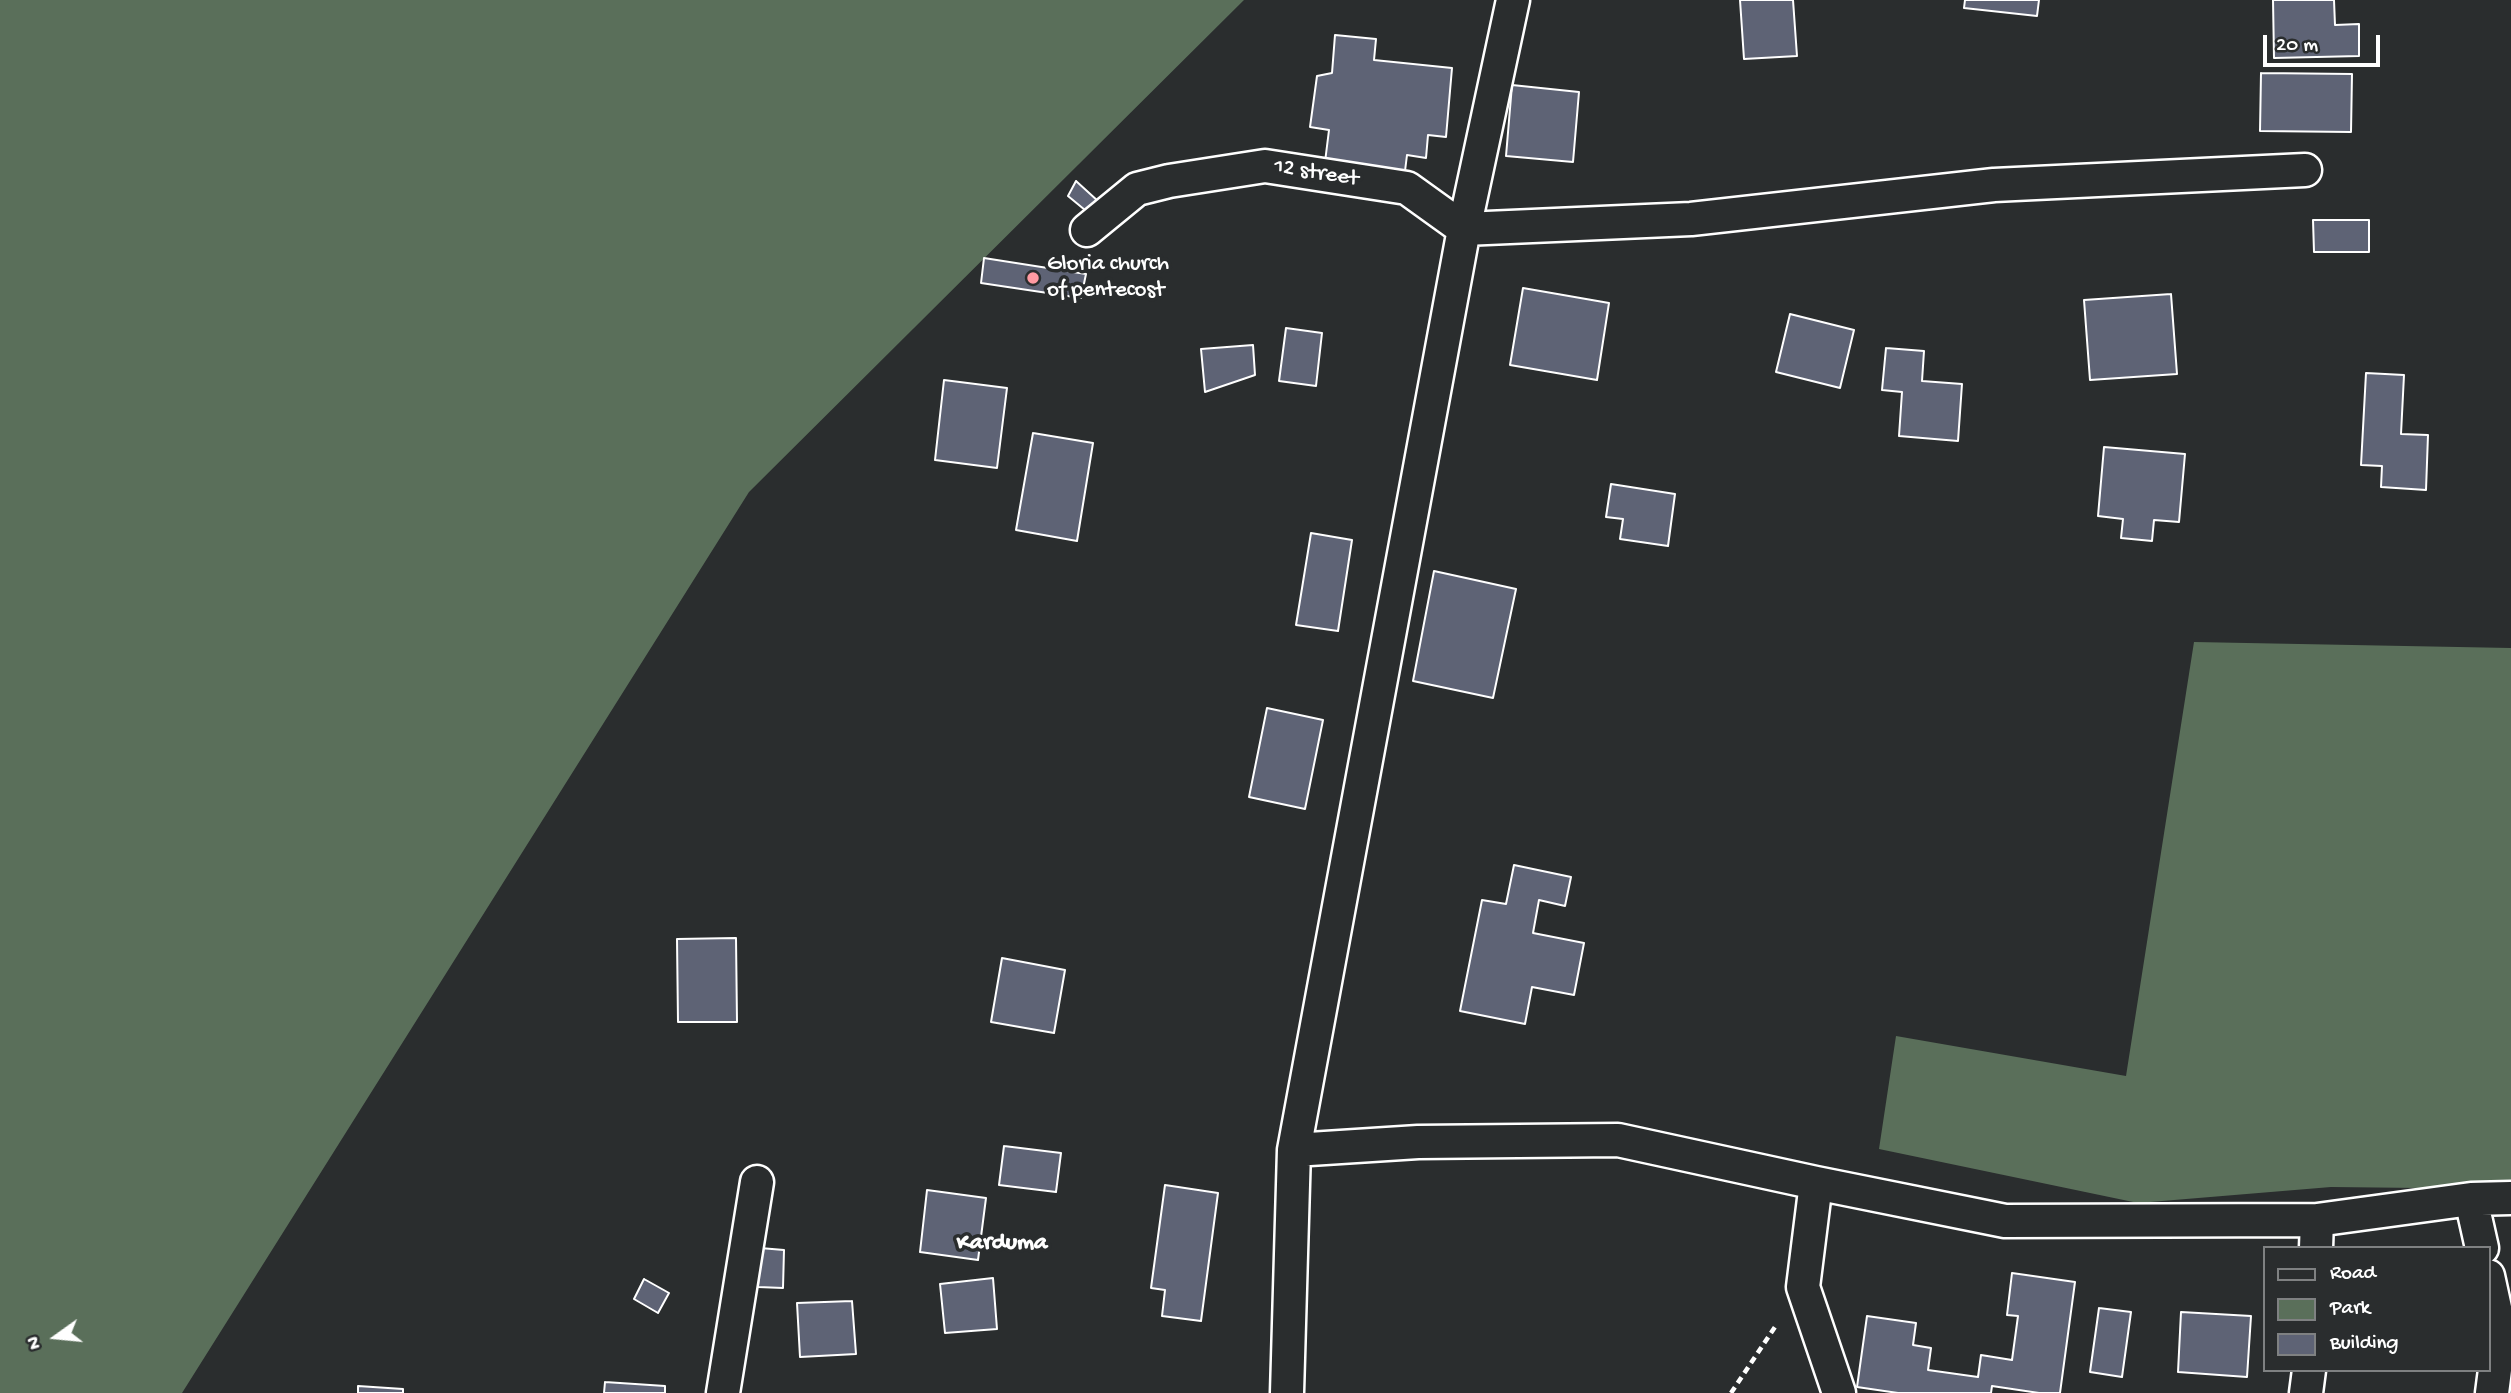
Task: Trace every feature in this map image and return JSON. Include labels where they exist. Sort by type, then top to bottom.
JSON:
[{"type":"street","points":[[1287,1393],[1294,1150],[1464,229],[1513,0]]},
{"type":"street","name":"12 street","points":[[1087,230],[1138,189],[1169,181],[1265,166],[1407,188],[1464,229]]},
{"type":"street","points":[[1464,229],[1691,219],[1994,185],[2305,170]]},
{"type":"street","points":[[1294,1150],[1418,1142],[1618,1140],[2005,1221],[2316,1234],[2472,1199],[2511,1198]]},
{"type":"street","points":[[723,1393],[757,1182]]},
{"type":"street","points":[[1816,1183],[1803,1287],[1839,1393]]},
{"type":"street","points":[[2472,1199],[2482,1246]]},
{"type":"street","points":[[2490,1285],[2500,1331],[2492,1393]]},
{"type":"street","points":[[2306,1393],[2309,1372]]},
{"type":"path","points":[[1731,1393],[1803,1287]]},
{"type":"green space","points":[[0,0],[1244,0],[749,492],[182,1393],[0,1393]]},
{"type":"green space","points":[[2194,642],[2511,648],[2511,1189],[2331,1187],[2138,1203],[1879,1149],[1896,1036],[2126,1076]]},
{"type":"building","points":[[1740,0],[1793,0],[1797,56],[1744,59]]},
{"type":"building","points":[[1965,0],[2039,0],[2037,16],[1964,8]]},
{"type":"building","points":[[2273,0],[2334,0],[2335,25],[2359,24],[2359,56],[2274,58]]},
{"type":"building","points":[[1335,35],[1376,39],[1374,60],[1452,68],[1446,137],[1428,135],[1426,158],[1407,155],[1405,171],[1325,162],[1329,130],[1310,127],[1317,76],[1332,73]]},
{"type":"building","points":[[2261,73],[2352,74],[2351,132],[2260,131]]},
{"type":"building","points":[[1512,85],[1579,92],[1573,162],[1506,156]]},
{"type":"building","points":[[1076,181],[1099,202],[1091,215],[1068,196]]},
{"type":"building","points":[[2313,220],[2369,220],[2369,252],[2314,252]]},
{"type":"building","name":"Gloria church of pentecost","points":[[984,258],[1086,274],[1081,298],[981,283]]},
{"type":"building","points":[[1523,288],[1609,303],[1597,380],[1510,365]]},
{"type":"building","points":[[2171,294],[2177,374],[2090,380],[2084,300]]},
{"type":"building","points":[[1790,314],[1854,330],[1840,388],[1776,372]]},
{"type":"building","points":[[1286,328],[1322,333],[1316,386],[1279,381]]},
{"type":"building","points":[[1253,345],[1255,375],[1205,392],[1201,349]]},
{"type":"building","points":[[1886,348],[1924,351],[1922,381],[1962,384],[1958,441],[1899,436],[1902,392],[1882,390]]},
{"type":"building","points":[[2366,373],[2404,375],[2401,434],[2428,435],[2426,490],[2381,487],[2382,466],[2361,465]]},
{"type":"building","points":[[944,380],[1007,388],[997,468],[935,460]]},
{"type":"building","points":[[1033,433],[1093,443],[1077,541],[1016,530]]},
{"type":"building","points":[[2104,447],[2185,454],[2179,522],[2154,520],[2152,541],[2121,538],[2123,519],[2098,516]]},
{"type":"building","points":[[1611,484],[1675,494],[1668,546],[1620,539],[1623,519],[1606,517]]},
{"type":"building","points":[[1311,533],[1352,540],[1338,631],[1296,625]]},
{"type":"building","points":[[1434,571],[1516,589],[1493,698],[1413,681]]},
{"type":"building","points":[[1267,708],[1323,720],[1305,809],[1249,797]]},
{"type":"building","points":[[1514,865],[1571,877],[1565,906],[1539,900],[1533,933],[1584,943],[1574,995],[1532,987],[1525,1024],[1460,1011],[1482,900],[1506,904]]},
{"type":"building","points":[[736,938],[737,1022],[678,1022],[677,939]]},
{"type":"building","points":[[1002,958],[1065,970],[1054,1033],[991,1022]]},
{"type":"building","points":[[1004,1146],[1061,1153],[1056,1192],[999,1185]]},
{"type":"building","points":[[1165,1185],[1218,1193],[1201,1321],[1162,1316],[1165,1290],[1151,1288]]},
{"type":"building","points":[[927,1190],[986,1198],[978,1260],[920,1252]]},
{"type":"building","points":[[760,1248],[784,1250],[783,1288],[758,1287]]},
{"type":"building","points":[[2012,1273],[2075,1282],[2060,1393],[2039,1393],[1992,1386],[1991,1393],[1898,1393],[1857,1387],[1867,1316],[1916,1323],[1913,1345],[1931,1348],[1928,1370],[1978,1377],[1981,1355],[2012,1360],[2018,1316],[2007,1315]]},
{"type":"building","points":[[993,1278],[997,1329],[945,1333],[940,1284]]},
{"type":"building","points":[[644,1279],[669,1293],[658,1313],[634,1299]]},
{"type":"building","points":[[852,1301],[856,1354],[800,1357],[797,1303]]},
{"type":"building","points":[[2099,1308],[2131,1312],[2122,1377],[2090,1372]]},
{"type":"building","points":[[2181,1312],[2251,1316],[2247,1377],[2178,1372]]},
{"type":"building","points":[[605,1382],[665,1386],[665,1393],[604,1393]]},
{"type":"building","points":[[358,1386],[403,1389],[403,1393],[358,1393]]},
{"type":"place","name":"Gloria church of pentecost","points":[[1033,278]]},
{"type":"district","name":"Karduma","points":[[1002,1244]]}]
